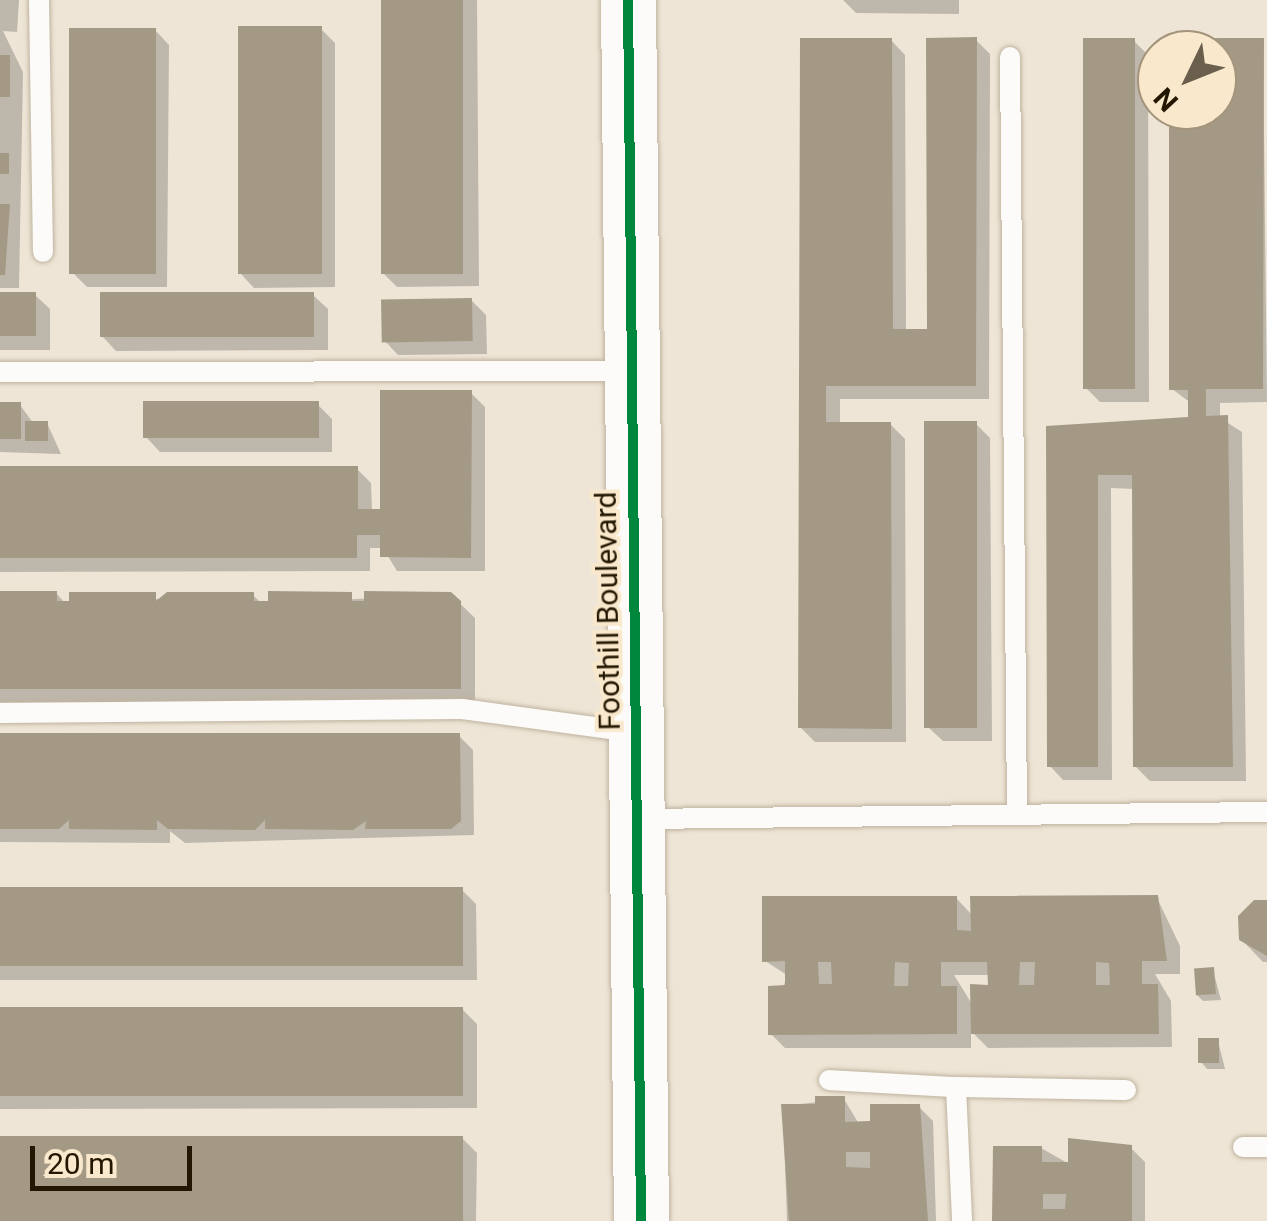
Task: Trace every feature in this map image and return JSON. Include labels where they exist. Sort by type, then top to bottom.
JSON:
[{"type":"main road","name":"Foothill Boulevard","points":[[628,0],[640,1221]]},
{"type":"lane","points":[[39,0],[43,252]]},
{"type":"lane","points":[[1010,57],[1017,815]]},
{"type":"lane","points":[[0,372],[631,371]]},
{"type":"lane","points":[[0,713],[462,709],[634,732]]},
{"type":"lane","points":[[635,819],[1267,812]]},
{"type":"lane","points":[[830,1080],[1126,1090]]},
{"type":"lane","points":[[956,1086],[962,1221]]},
{"type":"lane","points":[[1243,1146],[1267,1148]]},
{"type":"building","points":[[381,0],[463,0],[463,274],[381,274]]},
{"type":"building","points":[[238,26],[322,26],[322,274],[238,274]]},
{"type":"building","points":[[69,28],[156,28],[156,274],[69,274]]},
{"type":"building","points":[[977,37],[976,386],[826,386],[826,422],[891,422],[892,729],[798,728],[800,38],[892,38],[893,329],[927,329],[926,38]]},
{"type":"building","points":[[1083,38],[1135,38],[1135,389],[1083,389]]},
{"type":"building","points":[[1237,38],[1264,38],[1263,389],[1206,389],[1206,416],[1228,415],[1233,767],[1133,767],[1132,475],[1098,475],[1098,767],[1047,767],[1046,426],[1188,417],[1188,390],[1169,390],[1169,130],[1237,130]]},
{"type":"building","points":[[0,55],[10,55],[10,97],[0,97]]},
{"type":"building","points":[[0,153],[9,153],[9,174],[0,174]]},
{"type":"building","points":[[0,204],[10,204],[5,275],[0,275]]},
{"type":"building","points":[[0,292],[36,292],[36,336],[0,336]]},
{"type":"building","points":[[100,292],[314,292],[314,337],[100,337]]},
{"type":"building","points":[[472,298],[473,341],[382,343],[381,300]]},
{"type":"building","points":[[380,390],[472,390],[471,558],[380,557],[380,535],[357,535],[357,558],[0,558],[0,466],[358,466],[358,509],[380,509]]},
{"type":"building","points":[[143,401],[319,401],[319,438],[143,438]]},
{"type":"building","points":[[0,402],[21,402],[21,439],[0,439]]},
{"type":"building","points":[[25,421],[48,421],[48,441],[25,441]]},
{"type":"building","points":[[924,421],[977,421],[977,728],[924,728]]},
{"type":"building","points":[[0,591],[57,591],[57,601],[69,601],[69,592],[156,592],[156,601],[167,592],[254,592],[254,601],[268,601],[268,591],[352,592],[352,601],[364,601],[364,591],[451,592],[461,601],[461,689],[0,689]]},
{"type":"building","points":[[0,733],[460,733],[461,821],[451,829],[365,829],[366,821],[353,830],[265,829],[265,820],[255,830],[168,829],[157,820],[157,830],[69,829],[69,820],[59,829],[0,829]]},
{"type":"building","points":[[0,887],[463,887],[463,966],[0,966]]},
{"type":"building","points":[[1158,895],[1167,961],[1142,961],[1142,984],[1158,984],[1159,1034],[971,1034],[970,984],[988,985],[987,962],[941,962],[941,986],[957,986],[957,1034],[768,1035],[768,986],[785,985],[785,961],[762,962],[762,896],[957,896],[957,930],[971,931],[970,896]],"holes":[[[818,962],[831,962],[832,984],[819,984]],[[895,962],[909,963],[908,986],[894,986]],[[1020,962],[1035,962],[1034,985],[1019,985]],[[1096,962],[1109,963],[1110,985],[1096,985]]]},
{"type":"building","points":[[1254,900],[1267,900],[1267,956],[1239,940],[1238,916]]},
{"type":"building","points":[[1214,967],[1216,994],[1196,995],[1194,968]]},
{"type":"building","points":[[0,1007],[463,1007],[463,1096],[0,1096]]},
{"type":"building","points":[[1198,1038],[1219,1038],[1219,1063],[1198,1063]]},
{"type":"building","points":[[815,1096],[845,1096],[845,1122],[870,1121],[870,1104],[920,1104],[928,1221],[789,1221],[781,1104],[815,1104]],"holes":[[[846,1152],[870,1152],[870,1168],[846,1167]]]},
{"type":"building","points":[[0,1136],[463,1136],[463,1221],[0,1221]]},
{"type":"building","points":[[1068,1138],[1132,1145],[1132,1221],[992,1221],[993,1146],[1042,1146],[1042,1162],[1068,1162]],"holes":[[[1043,1194],[1066,1194],[1065,1209],[1043,1209]]]},
{"type":"cycle path","points":[[628,0],[641,1221]]}]
